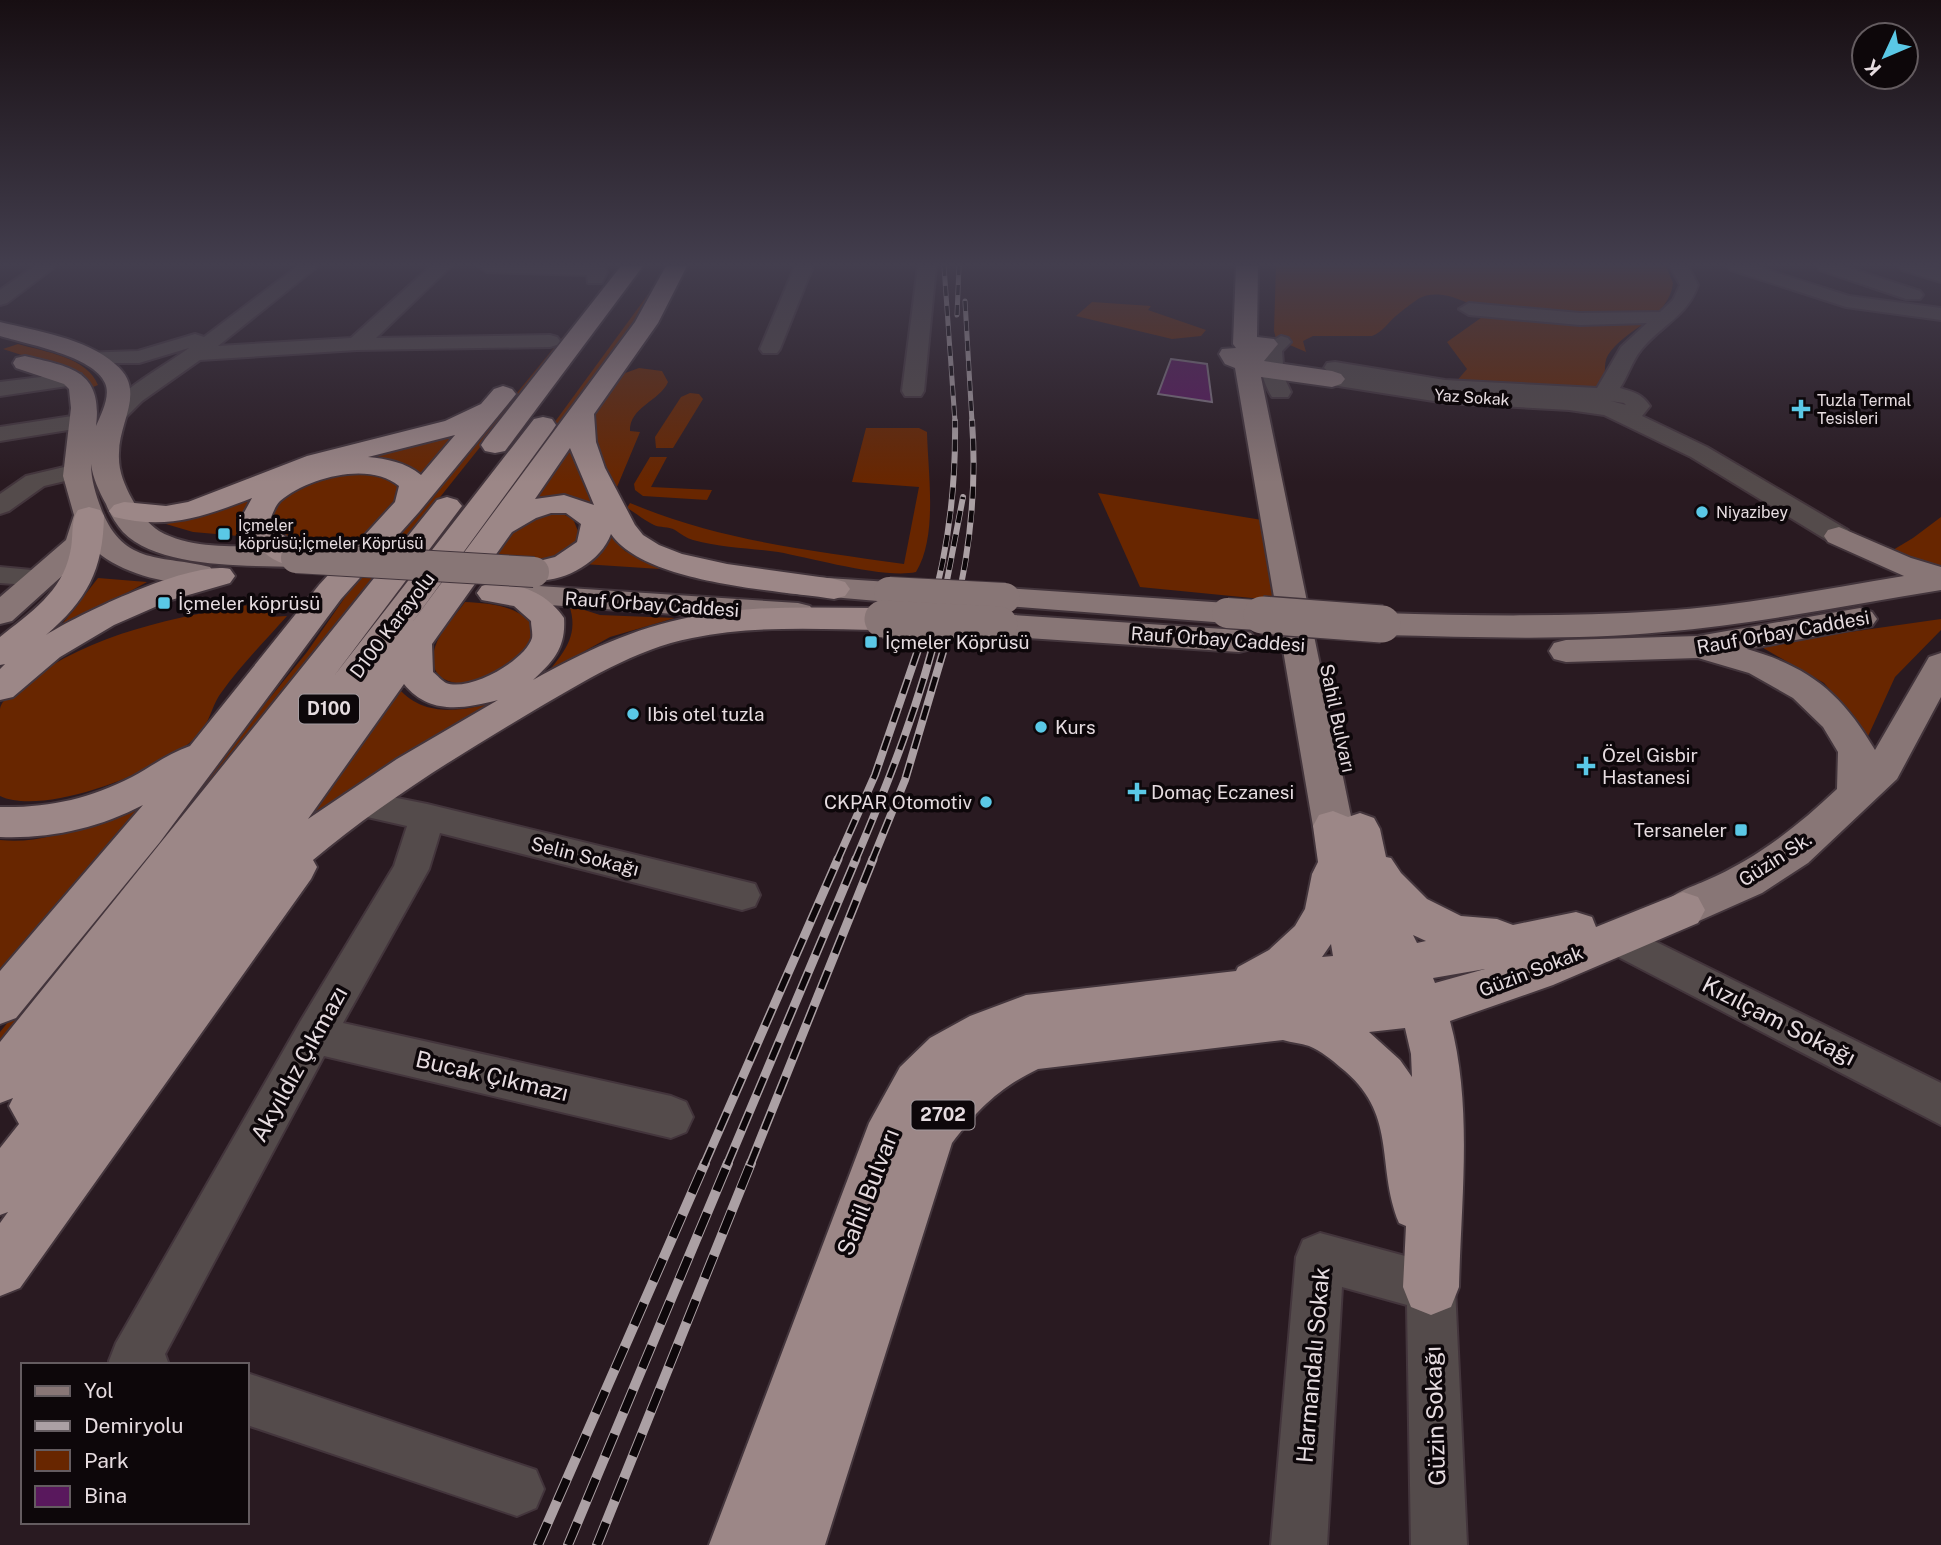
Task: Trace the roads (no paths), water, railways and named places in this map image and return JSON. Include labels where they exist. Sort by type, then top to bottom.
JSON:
[{"type":"highway","points":[[0,1004],[216,744],[306,622],[552,338]]},
{"type":"highway","name":"D100 Karayolu","points":[[0,1080],[577,338]]},
{"type":"highway","name":"D100 Karayolu","points":[[0,1153],[135,965],[607,338]]},
{"type":"highway","points":[[0,1189],[196,941],[495,534],[634,338]]},
{"type":"highway","points":[[124,511],[166,515],[195,510],[317,462],[454,428],[495,404]]},
{"type":"highway","points":[[581,414],[579,438],[584,452],[618,521],[639,546],[678,565],[834,589]]},
{"type":"highway","points":[[291,568],[260,532],[255,520],[262,504],[289,484],[328,470],[350,466],[390,468],[408,477],[414,485],[409,506]]},
{"type":"highway","points":[[495,534],[512,518],[543,505],[571,505],[592,516],[597,523],[596,537],[584,554],[559,567],[534,572]]},
{"type":"highway","points":[[0,654],[46,617],[70,592],[84,570],[90,543],[89,516]]},
{"type":"highway","points":[[0,688],[38,656],[104,618],[149,595],[219,576]]},
{"type":"highway","points":[[415,642],[415,673],[419,681],[434,691],[454,696],[478,693],[517,677],[541,653],[548,635],[548,624],[542,611],[527,599],[493,593]]},
{"type":"highway","points":[[196,941],[298,847],[357,803],[452,742],[557,682],[620,650],[690,628],[886,606]]},
{"type":"highway","points":[[0,822],[43,823],[95,810],[142,790],[216,744]]},
{"type":"highway","points":[[0,1268],[290,874],[357,803]]},
{"type":"highway","points":[[1346,828],[1381,879],[1406,907],[1428,922],[1460,936],[1492,939],[1596,934]]},
{"type":"highway","points":[[1222,993],[1275,971],[1310,942],[1325,920],[1346,828]]},
{"type":"highway","name":"Sahil Bulvarı","points":[[1346,828],[1390,988]]},
{"type":"highway","name":"Güzin Sokak","points":[[1390,988],[1457,999],[1525,975],[1596,934],[1682,910]]},
{"type":"highway","points":[[1390,988],[1435,1054],[1438,1103],[1431,1287]]},
{"type":"highway","name":"Sahil Bulvarı","points":[[741,1545],[870,1182],[894,1123],[918,1083],[947,1054],[987,1031],[1026,1016],[1222,993],[1390,988]]},
{"type":"highway","name":"Sahil Bulvarı","points":[[793,1545],[914,1173],[932,1128],[960,1093],[995,1066],[1033,1048],[1265,1022],[1390,988]]},
{"type":"highway","points":[[1265,1022],[1306,1023],[1333,1035],[1363,1054],[1386,1077],[1403,1109],[1431,1287]]},
{"type":"main road","points":[[1245,338],[1245,344],[1270,363],[1306,382],[1333,374]]},
{"type":"main road","name":"Sahil Bulvarı","points":[[1269,338],[1278,515],[1294,623],[1346,828]]},
{"type":"main road","points":[[2,341],[89,357],[102,365],[117,381],[120,397],[98,420],[77,471],[89,516],[104,545],[120,557],[151,568],[219,576],[291,568],[534,572]]},
{"type":"main road","points":[[2,341],[73,379],[81,386],[98,420],[106,477],[136,529],[162,544],[291,568],[493,593]]},
{"type":"main road","name":"Sahil Bulvarı","points":[[1270,363],[1298,516],[1346,828]]},
{"type":"main road","points":[[1270,363],[1333,374]]},
{"type":"main road","points":[[0,614],[80,544],[89,516]]},
{"type":"main road","points":[[1839,536],[1889,560],[1941,579]]},
{"type":"main road","points":[[1821,599],[1845,585],[1851,576],[1851,556],[1839,536]]},
{"type":"main road","name":"Rauf Orbay Caddesi","points":[[534,572],[834,589],[886,606]]},
{"type":"main road","name":"Rauf Orbay Caddesi","points":[[1385,636],[1452,627],[1626,624],[1714,616],[1941,579]]},
{"type":"main road","name":"Rauf Orbay Caddesi","points":[[493,593],[1002,611],[1632,651],[1698,647],[1941,607]]},
{"type":"main road","points":[[1698,647],[1761,664],[1805,689],[1836,718],[1857,752],[1857,792]]},
{"type":"main road","points":[[1857,792],[1883,769],[1941,665]]},
{"type":"main road","name":"Güzin Sk.","points":[[1682,910],[1747,881],[1793,852],[1857,792]]},
{"type":"street","points":[[89,357],[139,357],[166,351],[200,338]]},
{"type":"street","points":[[0,434],[98,420],[215,338]]},
{"type":"street","points":[[357,344],[363,338]]},
{"type":"street","points":[[770,349],[774,338]]},
{"type":"street","points":[[913,391],[919,338]]},
{"type":"street","points":[[1608,402],[1632,347],[1641,338]]},
{"type":"street","points":[[195,354],[357,344],[550,341]]},
{"type":"street","name":"Yaz Sokak","points":[[1333,374],[1446,396],[1569,403],[1608,402]]},
{"type":"street","points":[[1619,374],[1638,403],[1699,452]]},
{"type":"street","points":[[0,389],[73,379]]},
{"type":"street","points":[[1608,402],[1631,412],[1639,409],[1638,403]]},
{"type":"street","points":[[1608,402],[1699,452],[1839,536]]},
{"type":"street","points":[[0,506],[35,481],[77,471]]},
{"type":"street","points":[[0,575],[43,578]]},
{"type":"street","points":[[357,803],[427,817]]},
{"type":"street","name":"Selin Sokağı","points":[[427,817],[742,895]]},
{"type":"street","name":"Akyıldız Çıkmazı","points":[[139,1363],[134,1361],[314,1035],[411,869],[427,817]]},
{"type":"street","name":"Kızılçam Sokağı","points":[[1596,934],[1941,1105]]},
{"type":"street","name":"Bucak Çıkmazı","points":[[314,1035],[671,1117]]},
{"type":"street","name":"Harmandalı Sokak","points":[[1299,1545],[1320,1257],[1431,1287]]},
{"type":"street","name":"Güzin Sokağı","points":[[1431,1287],[1439,1545]]},
{"type":"street","points":[[248,1399],[517,1489]]},
{"type":"railway","points":[[949,338],[955,422]]},
{"type":"railway","points":[[967,338],[972,422]]},
{"type":"railway","points":[[954,617],[971,520],[974,471],[972,421]]},
{"type":"railway","points":[[929,617],[950,520],[955,422]]},
{"type":"railway","points":[[940,617],[963,497]]},
{"type":"railway","points":[[837,861],[875,775],[930,615]]},
{"type":"railway","points":[[855,861],[903,740],[941,615]]},
{"type":"railway","points":[[872,861],[905,780],[954,615]]},
{"type":"railway","points":[[704,1165],[838,859]]},
{"type":"railway","points":[[727,1165],[856,859]]},
{"type":"railway","points":[[750,1165],[873,859]]},
{"type":"railway","points":[[538,1545],[705,1163]]},
{"type":"railway","points":[[568,1545],[728,1163]]},
{"type":"railway","points":[[597,1545],[751,1163]]},
{"type":"place","name":"Tuzla Termal Tesisleri","points":[[1801,409]]},
{"type":"place","name":"Niyazibey","points":[[1702,512]]},
{"type":"place","name":"İçmeler köprüsü;İçmeler Köprüsü","points":[[224,534]]},
{"type":"place","name":"İçmeler köprüsü","points":[[164,603]]},
{"type":"place","name":"İçmeler Köprüsü","points":[[871,642]]},
{"type":"place","name":"Ibis otel tuzla","points":[[633,714]]},
{"type":"place","name":"Kurs","points":[[1041,727]]},
{"type":"place","name":"Özel Gisbir Hastanesi","points":[[1586,766]]},
{"type":"place","name":"Domaç Eczanesi","points":[[1137,792]]},
{"type":"place","name":"CKPAR Otomotiv","points":[[986,802]]},
{"type":"place","name":"Tersaneler","points":[[1741,830]]}]
